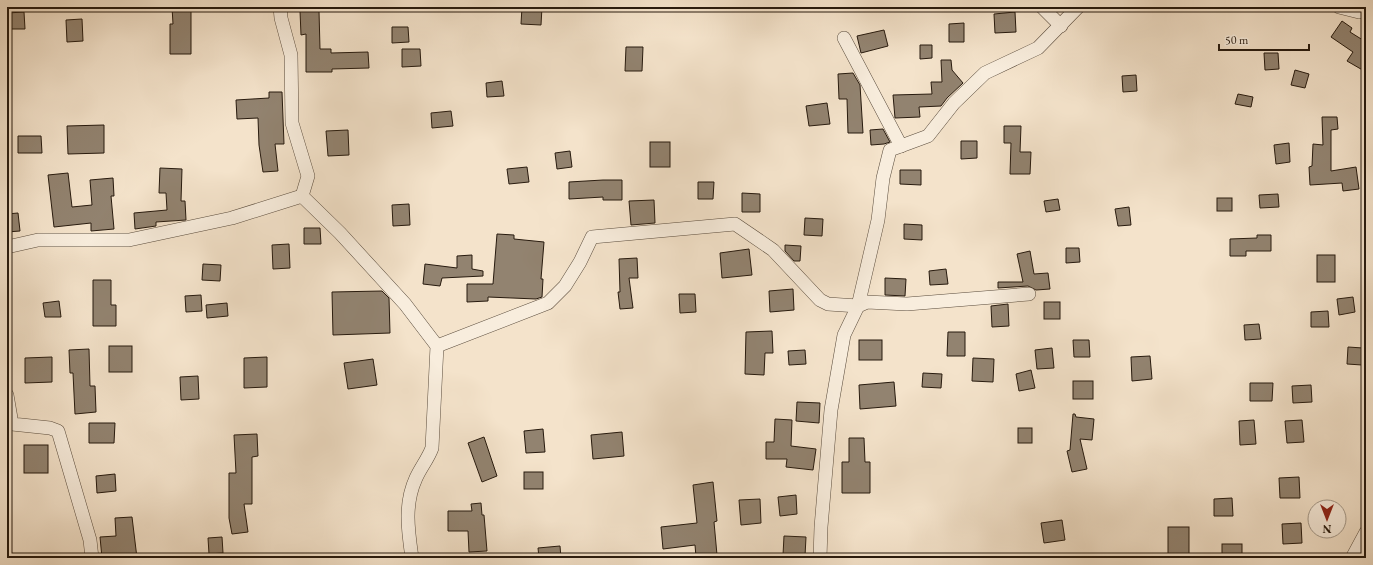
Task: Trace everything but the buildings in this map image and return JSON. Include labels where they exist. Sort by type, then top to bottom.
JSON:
[{"type":"street","points":[[280,7],[281,18],[291,55],[292,123],[308,176],[302,196]]},
{"type":"street","points":[[1042,7],[1061,26]]},
{"type":"street","points":[[820,558],[821,527],[831,410],[844,336],[858,306],[878,220],[886,160],[890,150],[928,136],[954,103],[985,73],[1038,48],[1078,7]]},
{"type":"street","points":[[1339,7],[1359,12],[1366,10]]},
{"type":"street","points":[[844,38],[901,146]]},
{"type":"street","points":[[7,247],[38,240],[129,240],[232,218],[302,196]]},
{"type":"street","points":[[302,196],[345,238],[406,304],[437,346],[432,448],[428,458],[416,477],[407,509],[412,558]]},
{"type":"street","points":[[437,346],[548,303],[565,286],[580,262],[592,237],[640,234],[711,225],[735,224],[773,250],[820,300],[828,304],[858,306],[867,302],[907,304],[1029,294]]},
{"type":"street","points":[[7,395],[12,424],[50,428],[58,431],[90,540],[92,558]]},
{"type":"street","points":[[1352,558],[1366,532]]}]
